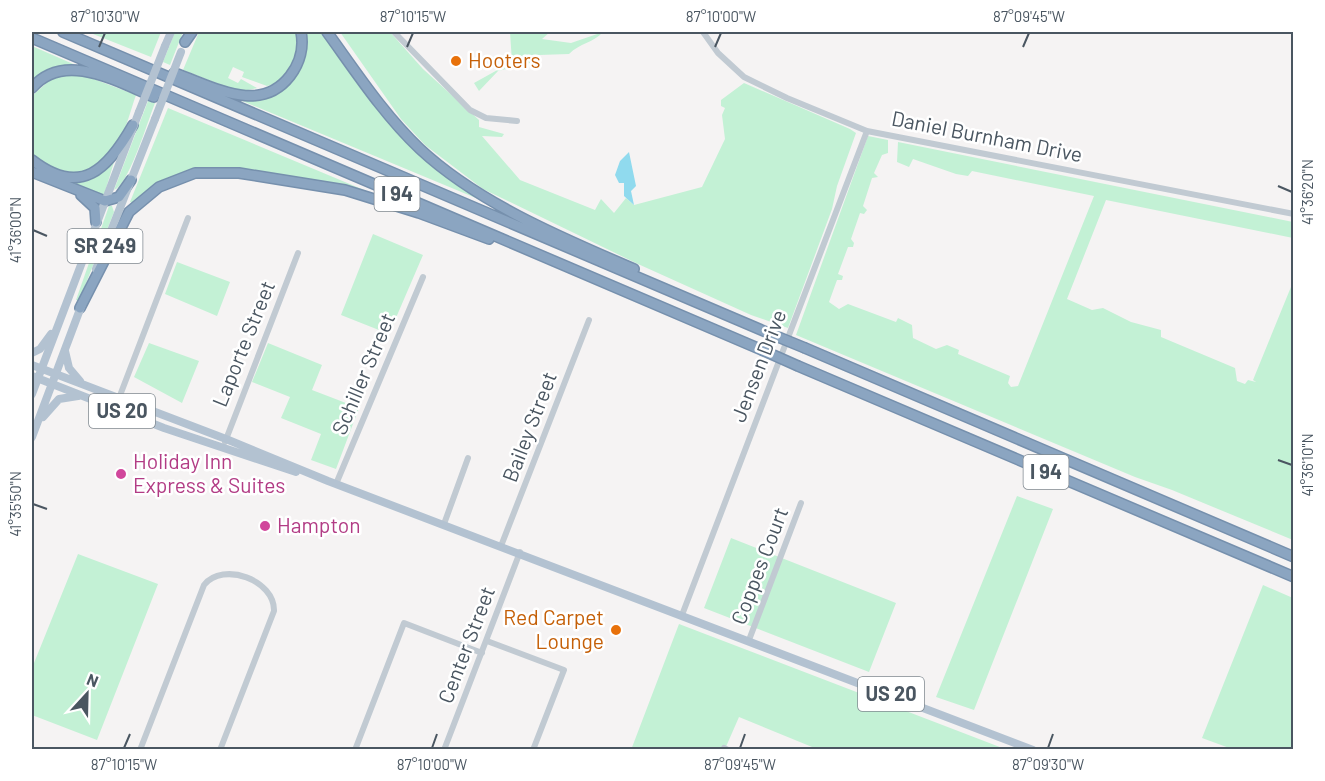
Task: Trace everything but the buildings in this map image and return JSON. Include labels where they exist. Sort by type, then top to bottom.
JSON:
[{"type":"highway","name":"I 94","points":[[63,32],[1293,557]]},
{"type":"highway","points":[[185,42],[190,32]]},
{"type":"highway","points":[[127,59],[230,94],[252,97],[275,89],[294,71],[302,47],[301,32]]},
{"type":"highway","points":[[327,32],[396,124],[426,154],[459,180],[502,207],[701,298],[752,326]]},
{"type":"highway","name":"I 94","points":[[32,38],[1293,578]]},
{"type":"highway","points":[[32,88],[48,75],[75,70],[93,73],[178,107],[212,115]]},
{"type":"highway","points":[[32,160],[57,175],[84,176],[108,164],[133,125]]},
{"type":"highway","points":[[32,172],[105,201],[119,197],[131,180]]},
{"type":"highway","points":[[80,308],[129,212],[159,187],[195,173],[214,172],[270,177],[345,190],[419,213],[563,265]]},
{"type":"highway","points":[[66,187],[92,204],[96,222]]},
{"type":"main road","name":"SR 249","points":[[35,378],[42,369],[133,125],[171,32]]},
{"type":"main road","name":"SR 249","points":[[52,384],[185,42]]},
{"type":"main road","points":[[32,353],[40,349],[58,324]]},
{"type":"main road","points":[[65,351],[69,368],[82,384]]},
{"type":"main road","name":"US 20","points":[[32,365],[226,439],[332,483],[520,552],[1033,750]]},
{"type":"main road","name":"US 20","points":[[35,378],[224,449],[332,483]]},
{"type":"main road","points":[[32,394],[35,378]]},
{"type":"main road","points":[[32,437],[52,384]]},
{"type":"main road","points":[[35,427],[59,399],[83,396]]},
{"type":"street","points":[[394,32],[471,110],[486,118],[517,121]]},
{"type":"street","name":"Daniel Burnham Drive","points":[[703,32],[718,53],[744,77],[787,98],[867,130],[1293,214]]},
{"type":"street","name":"Jensen Drive","points":[[682,615],[867,130]]},
{"type":"street","points":[[119,398],[188,218]]},
{"type":"street","name":"Laporte Street","points":[[224,449],[298,253]]},
{"type":"street","name":"Schiller Street","points":[[332,483],[423,277]]},
{"type":"street","name":"Bailey Street","points":[[501,546],[589,320]]},
{"type":"street","points":[[444,524],[468,458]]},
{"type":"street","name":"Coppes Court","points":[[749,640],[801,503]]},
{"type":"street","name":"Center Street","points":[[444,750],[520,552]]},
{"type":"street","points":[[140,750],[208,580],[219,573],[231,573],[261,585],[269,592],[274,611],[220,750]]},
{"type":"street","points":[[355,750],[404,623],[482,653]]},
{"type":"street","points":[[487,641],[564,670],[533,750]]},
{"type":"green space","points":[[88,32],[161,32],[151,57]]},
{"type":"green space","points":[[175,32],[183,32],[170,65],[163,62]]},
{"type":"green space","points":[[199,32],[296,32],[296,57],[293,65],[282,78],[267,86],[242,77],[244,72],[233,67],[228,78],[238,83],[241,79],[257,88],[239,92],[183,70]]},
{"type":"green space","points":[[304,32],[321,32],[401,135],[432,165],[483,201],[240,100],[264,98],[287,85]]},
{"type":"green space","points":[[340,32],[390,32],[423,69],[479,120],[479,127],[504,134],[502,137],[482,136],[520,180],[595,210],[601,199],[614,213],[626,198],[634,205],[702,187],[725,139],[722,115],[725,108],[721,106],[721,100],[744,83],[850,129],[856,133],[837,186],[832,209],[788,328],[751,315],[638,264],[483,189],[425,145],[401,119]]},
{"type":"green space","points":[[510,32],[550,32],[542,39],[571,43],[603,32],[569,54],[539,55],[530,63],[498,71],[479,91],[474,83],[512,62]]},
{"type":"green space","points":[[32,46],[80,67],[51,69],[32,82]]},
{"type":"green space","points":[[72,74],[91,78],[136,95],[122,136],[115,148],[96,165],[74,173],[52,169],[32,153],[32,96],[51,79]]},
{"type":"green space","points":[[148,101],[155,103],[138,151],[126,177],[114,190]]},
{"type":"green space","points":[[168,108],[388,200],[326,183],[229,169],[152,187],[133,203],[130,202]]},
{"type":"green space","points":[[868,136],[888,140],[888,153],[882,155],[874,173],[878,177],[872,178],[863,206],[867,210],[864,214],[860,213],[851,239],[854,243],[853,247],[848,247],[838,274],[843,276],[842,280],[837,280],[829,302],[839,309],[848,304],[896,322],[898,318],[912,325],[913,338],[936,349],[947,345],[959,350],[958,354],[1010,376],[1008,383],[1011,387],[1018,386],[1094,196],[972,171],[968,176],[956,174],[913,159],[909,167],[897,162],[898,142],[1293,222],[1293,238],[1106,200],[1067,299],[1092,310],[1103,308],[1131,322],[1161,330],[1161,337],[1235,368],[1237,381],[1245,384],[1248,380],[1256,382],[1253,380],[1293,282],[1293,540],[1135,477],[796,335]]},
{"type":"green space","points":[[114,162],[104,195],[62,179],[101,172]]},
{"type":"green space","points":[[109,206],[112,206],[114,212],[79,301],[76,300]]},
{"type":"green space","points":[[373,234],[423,255],[389,334],[341,315]]},
{"type":"green space","points":[[177,262],[230,282],[217,316],[165,294]]},
{"type":"green space","points":[[149,343],[199,361],[182,403],[134,377]]},
{"type":"green space","points":[[268,343],[322,365],[312,390],[359,408],[336,469],[311,460],[321,434],[281,418],[290,397],[252,382]]},
{"type":"green space","points":[[1017,496],[1053,509],[974,710],[936,697]]},
{"type":"green space","points":[[731,538],[896,603],[869,672],[704,608]]},
{"type":"green space","points":[[78,554],[158,584],[97,740],[32,715],[32,668]]},
{"type":"green space","points":[[1263,585],[1293,598],[1293,749],[1232,749],[1202,738]]},
{"type":"green space","points":[[679,624],[1005,749],[817,749],[739,717],[725,749],[631,750]]},
{"type":"water","points":[[629,152],[636,186],[631,191],[634,205],[624,196],[624,183],[619,183],[615,175],[620,161]]},
{"type":"place","name":"Hooters","points":[[456,61]]},
{"type":"place","name":"Holiday Inn Express & Suites","points":[[121,474]]},
{"type":"place","name":"Hampton","points":[[265,526]]},
{"type":"place","name":"Red Carpet Lounge","points":[[616,630]]}]
